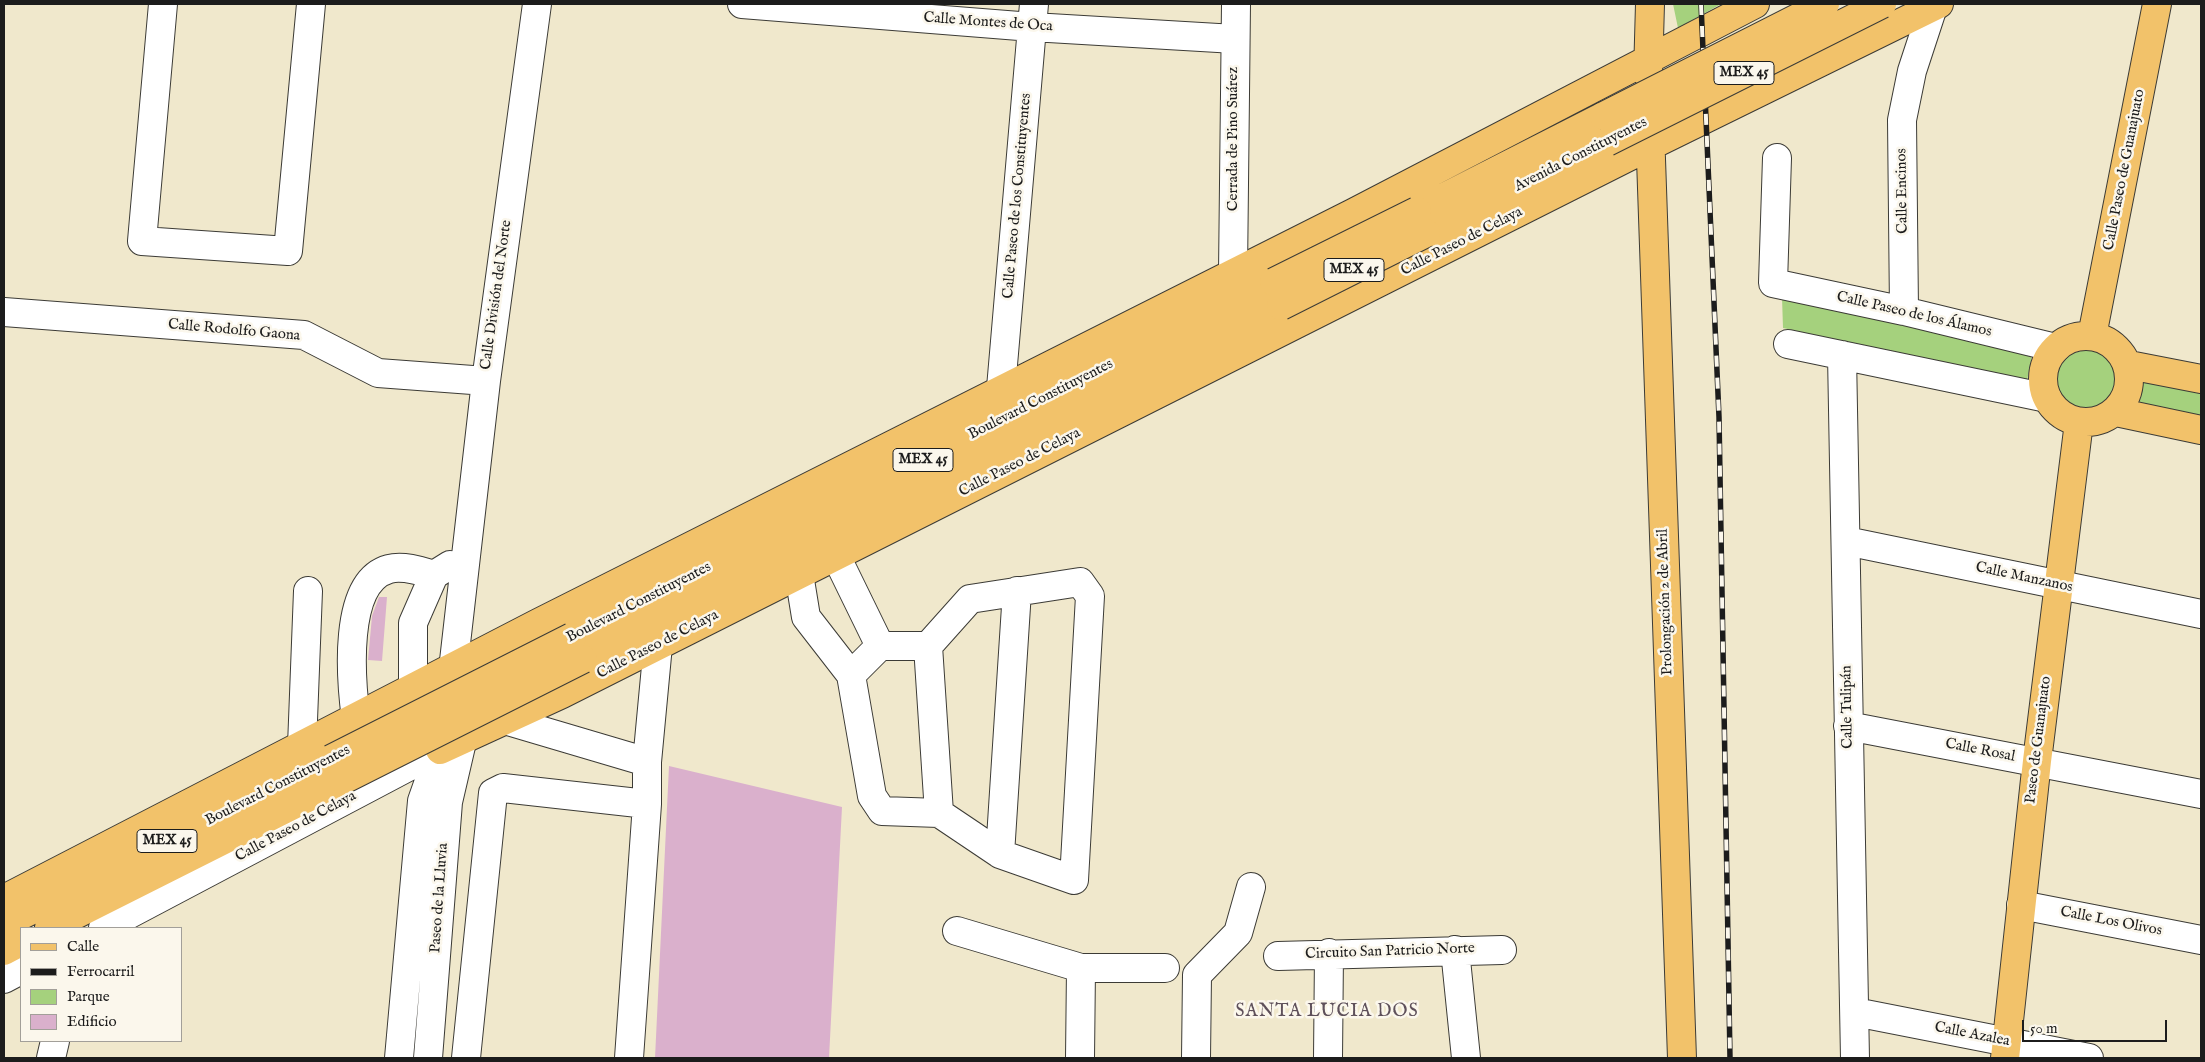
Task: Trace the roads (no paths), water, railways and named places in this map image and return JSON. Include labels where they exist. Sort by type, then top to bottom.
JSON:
[{"type":"main road","name":"Prolongación 2 de Abril","points":[[1650,4],[1648,61],[1650,146],[1682,1058]]},
{"type":"main road","name":"Avenida Constituyentes","points":[[1286,303],[1422,222],[1605,129],[1824,4]]},
{"type":"main road","name":"Calle Paseo de Guanajuato","points":[[2092,336],[2157,4]]},
{"type":"main road","points":[[4,899],[356,719],[479,653],[1001,388],[1268,256],[1592,90],[1748,5],[1751,96]]},
{"type":"main road","name":"Calle Paseo de Celaya","points":[[452,745],[562,694],[836,556],[1286,303],[1383,282],[1751,96],[1884,22],[1936,5]]},
{"type":"main road","name":"Avenida Constituyentes","points":[[1605,129],[1884,22]]},
{"type":"main road","name":"Boulevard Constituyentes","points":[[4,924],[337,769],[577,648],[1286,303]]},
{"type":"main road","points":[[2092,336],[2115,345],[2129,365],[2129,390],[2116,412],[2098,421],[2079,422],[2060,414],[2047,398],[2043,380],[2046,363],[2056,348],[2073,338],[2092,336]]},
{"type":"main road","points":[[2129,365],[2201,379]]},
{"type":"main road","points":[[2116,412],[2201,430]]},
{"type":"main road","name":"Paseo de Guanajuato","points":[[2005,1050],[2020,905],[2079,422]]},
{"type":"main road","name":"Boulevard Constituyentes","points":[[51,927],[337,769]]},
{"type":"main road","points":[[4,951],[20,943]]},
{"type":"street","points":[[163,4],[142,241],[288,251],[311,4]]},
{"type":"street","name":"Calle División del Norte","points":[[452,745],[454,666],[486,381],[538,4]]},
{"type":"street","name":"Calle Montes de Oca","points":[[742,4],[1033,15],[1235,39]]},
{"type":"street","name":"Cerrada de Pino Suárez","points":[[1233,273],[1236,4]]},
{"type":"street","points":[[1848,4],[1863,26],[1884,22],[1912,71]]},
{"type":"street","name":"Calle Encinos","points":[[1904,311],[1902,120],[1912,71],[1936,5]]},
{"type":"street","name":"Calle Paseo de los Constituyentes","points":[[1001,388],[1033,15]]},
{"type":"street","points":[[1592,90],[1606,99],[1614,125],[1611,149],[1599,172]]},
{"type":"street","name":"Calle Paseo de los Álamos","points":[[1777,158],[1773,283],[1904,311],[2056,348]]},
{"type":"street","points":[[1352,213],[1346,227],[1346,255],[1357,271],[1367,280],[1383,282]]},
{"type":"street","points":[[1268,256],[1284,254],[1300,261],[1311,280],[1313,297],[1286,303]]},
{"type":"street","name":"Calle Rodolfo Gaona","points":[[4,312],[304,335],[378,373],[486,381]]},
{"type":"street","points":[[1788,344],[2047,398]]},
{"type":"street","name":"Calle Tulipán","points":[[1842,355],[1848,726],[1856,1012],[1855,1058]]},
{"type":"street","name":"Calle Manzanos","points":[[1846,541],[2201,614]]},
{"type":"street","points":[[413,688],[413,623],[434,575],[466,554]]},
{"type":"street","points":[[836,556],[880,646]]},
{"type":"street","points":[[395,775],[397,757],[394,739],[385,728],[374,721],[356,719],[351,677],[356,612],[364,592],[375,576],[390,568],[414,569],[434,575]]},
{"type":"street","points":[[799,574],[806,617],[851,675],[872,796],[882,811],[939,813],[1000,854],[1074,880],[1090,596],[1080,582],[970,599],[928,646],[939,813]]},
{"type":"street","name":"Calle División del Norte","points":[[452,745],[479,653],[463,586]]},
{"type":"street","points":[[302,746],[308,591]]},
{"type":"street","points":[[1000,854],[1016,591]]},
{"type":"street","points":[[538,623],[529,642],[526,654],[527,668],[538,685],[562,694]]},
{"type":"street","points":[[629,1058],[647,804],[647,762],[658,645]]},
{"type":"street","points":[[851,675],[880,646],[928,646]]},
{"type":"street","points":[[505,720],[647,762]]},
{"type":"street","name":"Calle Rosal","points":[[1848,726],[2201,794]]},
{"type":"street","name":"Calle Paseo de Celaya","points":[[105,927],[452,745]]},
{"type":"street","name":"Paseo de la Lluvia","points":[[399,1058],[422,801],[452,745]]},
{"type":"street","name":"Paseo de la Lluvia","points":[[428,1058],[452,745]]},
{"type":"street","points":[[466,1058],[493,793],[503,788],[647,804]]},
{"type":"street","points":[[1196,1058],[1197,975],[1238,933],[1251,887]]},
{"type":"street","name":"Calle Los Olivos","points":[[2020,905],[2201,940]]},
{"type":"street","points":[[957,931],[1081,968],[1165,968]]},
{"type":"street","points":[[1455,950],[1466,1058]]},
{"type":"street","name":"Circuito San Patricio Norte","points":[[1278,956],[1330,953],[1502,950]]},
{"type":"street","points":[[1328,1058],[1330,953]]},
{"type":"street","points":[[1080,1058],[1081,968]]},
{"type":"street","points":[[4,979],[20,971]]},
{"type":"street","name":"Calle Azalea","points":[[1856,1012],[2005,1050],[2089,1058]]},
{"type":"street","points":[[51,1058],[55,1042]]},
{"type":"railway","points":[[1701,4],[1719,417],[1730,1058]]},
{"type":"district","name":"SANTA LUCIA DOS","points":[[1327,1012]]}]
